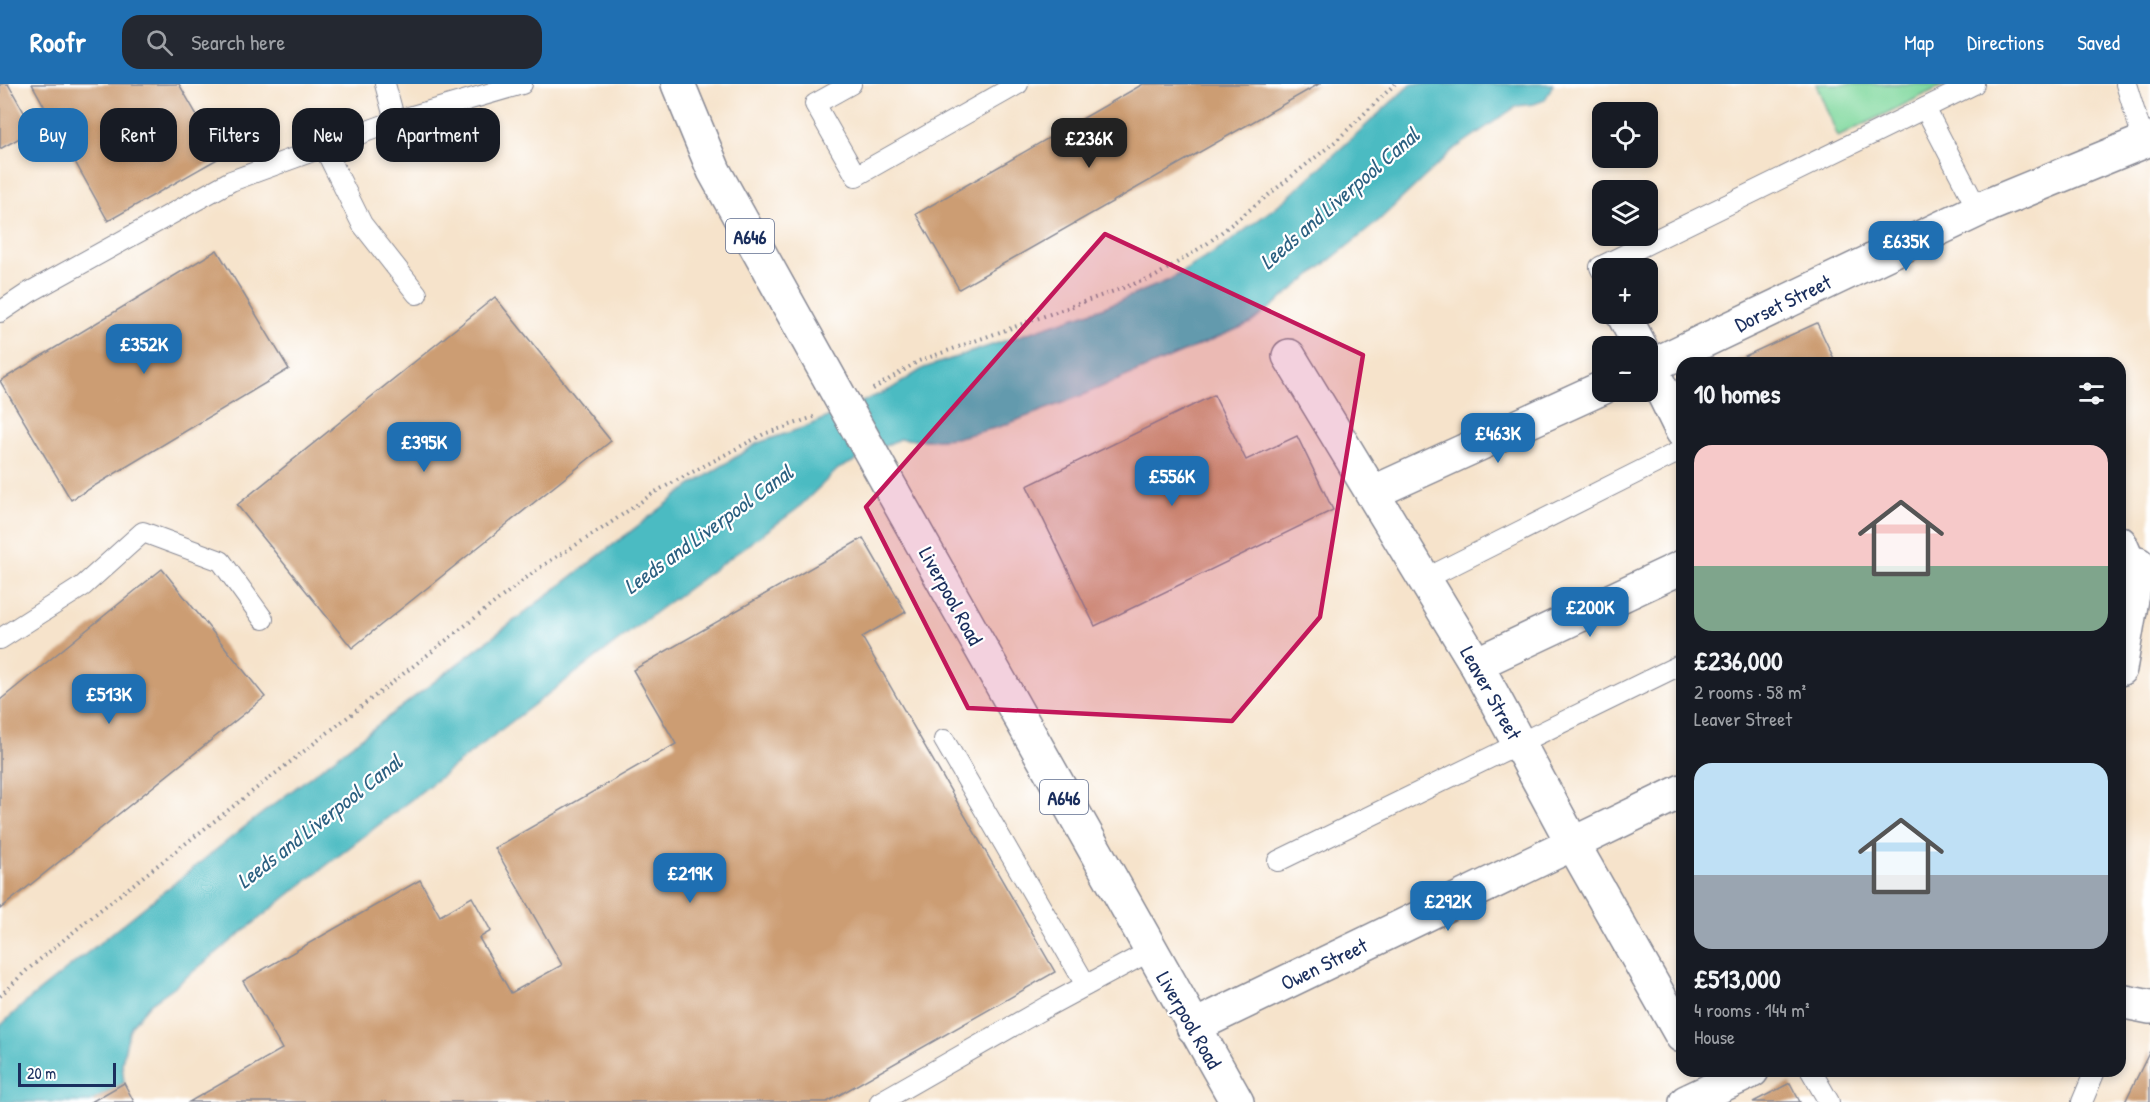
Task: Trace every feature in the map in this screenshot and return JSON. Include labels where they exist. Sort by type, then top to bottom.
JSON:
[{"type":"street","name":"Liverpool Road","points":[[678,84],[714,171],[1150,951],[1237,1102]]},
{"type":"street","name":"Dorset Street","points":[[1658,355],[1978,210],[2147,141]]},
{"type":"street","name":"Leaver Street","points":[[1289,356],[1476,663],[1573,844],[1676,1025]]},
{"type":"street","points":[[1658,384],[1676,419]]},
{"type":"street","points":[[1372,493],[1592,393]]},
{"type":"street","points":[[2126,610],[2131,560]]},
{"type":"street","points":[[1476,663],[1676,570]]},
{"type":"street","name":"Owen Street","points":[[1193,1027],[1676,793]]},
{"type":"street","points":[[1705,1091],[1738,1077]]},
{"type":"lane","points":[[385,84],[391,108]]},
{"type":"lane","points":[[440,108],[522,84]]},
{"type":"lane","points":[[851,84],[815,104],[856,176],[1018,84]]},
{"type":"lane","points":[[1617,258],[1974,84]]},
{"type":"lane","points":[[2126,84],[2147,141]]},
{"type":"lane","points":[[1925,108],[1978,210]]},
{"type":"lane","points":[[0,312],[30,292],[231,181],[292,159]]},
{"type":"lane","points":[[331,162],[362,224],[417,294]]},
{"type":"lane","points":[[1425,579],[1676,453]]},
{"type":"lane","points":[[0,639],[83,586],[143,532],[221,561],[263,619]]},
{"type":"lane","points":[[1278,861],[1676,667]]},
{"type":"lane","points":[[944,740],[1086,985]]},
{"type":"lane","points":[[880,1102],[1150,951]]},
{"type":"lane","points":[[1814,1077],[1829,1102]]},
{"type":"lane","points":[[2082,1102],[2092,1077]]},
{"type":"path","points":[[869,392],[919,361],[1156,276],[1208,243],[1336,141],[1395,84]]},
{"type":"path","points":[[0,996],[27,970],[99,911],[539,568],[655,492],[764,434],[821,414]]},
{"type":"highlighted area","points":[[1105,234],[1363,355],[1320,617],[1232,721],[968,708],[866,507]]},
{"type":"green space","points":[[1816,84],[1946,84],[1838,137]]},
{"type":"water","name":"Leeds and Liverpool Canal","points":[[1411,84],[1553,84],[1545,100],[1517,106],[1453,150],[1375,224],[1251,323],[1078,397],[999,427],[955,438],[899,439],[838,469],[797,509],[502,729],[150,1004],[132,1025],[129,1032],[122,1062],[124,1083],[91,1102],[0,1102],[0,1026],[27,1001],[247,825],[690,486],[758,443],[805,427],[891,389],[924,368],[1102,308],[1169,280],[1220,249],[1286,199]]},
{"type":"building","points":[[0,84],[8,84],[22,108],[18,108],[18,139],[0,149]]},
{"type":"building","points":[[32,84],[179,84],[193,108],[189,108],[189,162],[212,162],[108,221],[75,162],[88,162],[88,108],[45,108]]},
{"type":"building","points":[[1143,84],[1319,84],[959,289],[916,214]]},
{"type":"building","points":[[217,250],[289,369],[71,500],[0,381]]},
{"type":"building","points":[[495,297],[611,441],[352,648],[237,505]]},
{"type":"building","points":[[1817,323],[1833,357],[1743,357]]},
{"type":"building","points":[[1214,395],[1246,460],[1297,436],[1333,510],[1095,626],[1027,486]]},
{"type":"building","points":[[863,538],[906,612],[862,637],[1055,972],[827,1102],[189,1102],[282,1049],[243,981],[420,880],[440,916],[472,897],[491,931],[479,938],[511,993],[562,965],[495,848],[676,744],[633,670]]},
{"type":"building","points":[[162,569],[265,697],[0,909],[0,700]]},
{"type":"building","points":[[2150,1051],[2150,1102],[2125,1102]]},
{"type":"building","points":[[124,1083],[134,1102],[91,1102]]},
{"type":"building","points":[[1790,1083],[1800,1102],[1753,1102]]}]
